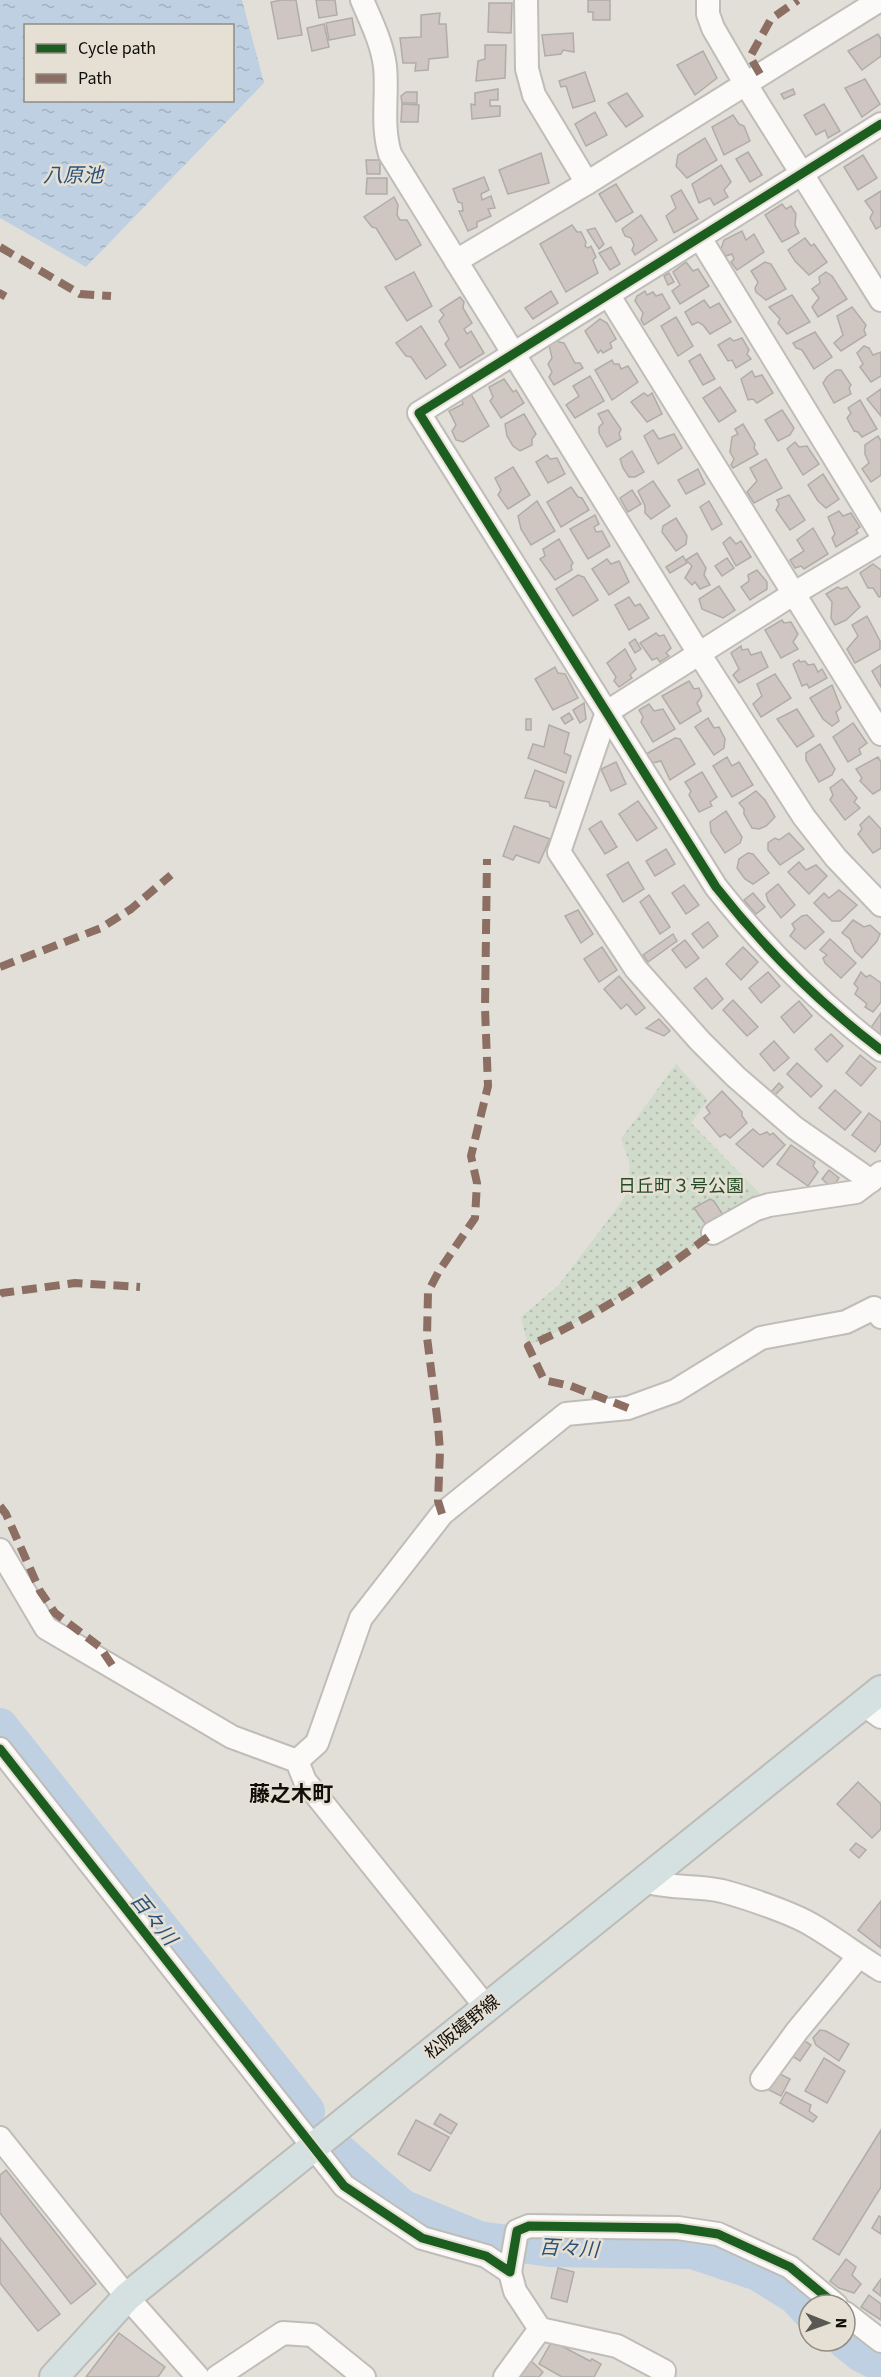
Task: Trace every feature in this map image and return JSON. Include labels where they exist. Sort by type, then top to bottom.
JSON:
[{"type":"main road","name":"松阪嬉野線","points":[[54,2377],[127,2297],[314,2149],[486,2007],[875,1704]]},
{"type":"street","points":[[362,0],[382,52],[385,68],[384,128],[390,154],[700,655],[804,817],[836,858],[881,905]]},
{"type":"street","points":[[526,0],[526,69],[532,89],[538,104],[586,183]]},
{"type":"street","points":[[708,0],[708,14],[713,28],[881,300]]},
{"type":"street","points":[[456,261],[586,183],[879,0]]},
{"type":"street","points":[[881,124],[419,413],[716,887],[732,908],[819,1000],[881,1050]]},
{"type":"street","points":[[700,238],[881,534]]},
{"type":"street","points":[[609,296],[881,734]]},
{"type":"street","points":[[713,1233],[769,1204],[856,1192],[876,1177],[795,1128],[736,1077],[700,1041],[636,969],[559,852],[607,712],[793,594],[881,542]]},
{"type":"street","points":[[297,1761],[316,1743],[361,1618],[442,1514],[566,1414],[628,1408],[675,1390],[761,1338],[846,1322],[874,1308],[881,1317]]},
{"type":"street","points":[[0,1550],[46,1628],[232,1737],[297,1761],[305,1780],[486,2007]]},
{"type":"street","points":[[0,1749],[344,2186],[422,2238],[486,2256],[513,2254]]},
{"type":"street","points":[[645,1881],[661,1886],[722,1891],[811,1924],[881,1970]]},
{"type":"street","points":[[762,2079],[797,2031],[859,1956]]},
{"type":"street","points":[[0,2139],[127,2297],[198,2377]]},
{"type":"street","points":[[663,2377],[664,2371],[617,2346],[540,2329],[515,2291],[513,2254],[517,2231],[529,2226],[678,2228],[718,2234],[790,2267],[821,2293]]},
{"type":"street","points":[[857,2322],[881,2341]]},
{"type":"street","points":[[505,2377],[540,2329]]},
{"type":"street","points":[[217,2377],[283,2333],[312,2335],[364,2377]]},
{"type":"green space","name":"日丘町３号公園","points":[[676,1064],[708,1100],[691,1123],[764,1198],[706,1231],[703,1240],[674,1262],[596,1313],[528,1346],[521,1317],[558,1286],[630,1188],[629,1161],[621,1139]]},
{"type":"water","name":"八原池","points":[[0,0],[242,0],[264,83],[86,267],[0,218]]},
{"type":"building","points":[[296,0],[302,35],[278,39],[271,2]]},
{"type":"building","points":[[316,0],[335,0],[337,15],[319,18]]},
{"type":"building","points":[[588,0],[610,0],[610,20],[593,20],[593,12],[588,12]]},
{"type":"building","points":[[489,3],[512,3],[511,33],[488,32]]},
{"type":"building","points":[[440,13],[439,24],[446,24],[448,57],[429,59],[428,70],[415,71],[416,63],[403,63],[400,38],[421,37],[421,15]]},
{"type":"building","points":[[352,18],[355,35],[329,40],[326,23]]},
{"type":"building","points":[[324,24],[329,47],[312,51],[307,28]]},
{"type":"building","points":[[573,33],[574,52],[563,50],[561,54],[545,56],[542,35]]},
{"type":"building","points":[[878,34],[881,39],[881,56],[862,70],[848,51]]},
{"type":"building","points":[[485,45],[506,45],[505,78],[476,81],[478,61],[485,59]]},
{"type":"building","points":[[703,51],[717,78],[695,95],[677,65]]},
{"type":"building","points":[[585,72],[595,101],[573,108],[566,86],[561,87],[559,81]]},
{"type":"building","points":[[865,79],[880,104],[862,117],[845,88]]},
{"type":"building","points":[[498,89],[498,100],[490,100],[490,106],[500,106],[500,116],[472,119],[471,104],[475,105],[475,93]]},
{"type":"building","points":[[793,89],[795,94],[784,99],[781,94]]},
{"type":"building","points":[[406,92],[417,92],[417,103],[402,103],[401,96]]},
{"type":"building","points":[[627,93],[643,116],[626,127],[608,103]]},
{"type":"building","points":[[402,104],[419,105],[418,122],[401,122]]},
{"type":"building","points":[[824,104],[840,131],[828,138],[825,130],[816,135],[804,115]]},
{"type":"building","points":[[595,112],[607,135],[586,146],[575,124]]},
{"type":"building","points":[[733,115],[739,124],[744,126],[750,141],[724,155],[712,127]]},
{"type":"building","points":[[705,138],[717,160],[687,178],[676,166],[678,155]]},
{"type":"building","points":[[748,152],[762,175],[750,182],[736,159]]},
{"type":"building","points":[[541,153],[549,183],[508,194],[499,170]]},
{"type":"building","points":[[863,155],[877,178],[858,190],[844,167]]},
{"type":"building","points":[[366,160],[380,160],[380,174],[367,174]]},
{"type":"building","points":[[721,165],[731,182],[724,190],[728,197],[714,205],[710,198],[699,203],[692,184]]},
{"type":"building","points":[[484,177],[489,190],[481,194],[482,200],[491,196],[495,208],[488,209],[491,216],[477,222],[477,227],[468,231],[459,211],[463,211],[462,203],[458,202],[453,189]]},
{"type":"building","points":[[367,178],[387,178],[387,194],[366,194]]},
{"type":"building","points":[[616,184],[633,212],[616,222],[599,194]]},
{"type":"building","points":[[681,190],[698,219],[674,233],[666,216],[676,208],[671,196]]},
{"type":"building","points":[[881,191],[881,226],[876,229],[870,218],[873,212],[865,201]]},
{"type":"building","points":[[394,197],[398,205],[397,215],[400,220],[407,220],[421,245],[396,260],[376,228],[372,227],[364,217]]},
{"type":"building","points":[[782,204],[786,209],[791,206],[796,214],[795,225],[799,233],[782,242],[765,215]]},
{"type":"building","points":[[641,215],[657,240],[635,255],[631,238],[625,236],[622,229]]},
{"type":"building","points":[[572,225],[577,232],[581,232],[586,242],[585,246],[588,248],[591,246],[596,257],[593,260],[598,273],[566,292],[540,244]]},
{"type":"building","points":[[595,228],[604,244],[599,249],[587,230]]},
{"type":"building","points":[[742,231],[746,240],[754,234],[764,252],[737,270],[731,262],[734,259],[732,254],[726,256],[721,249],[724,240]]},
{"type":"building","points":[[805,238],[811,246],[814,244],[827,262],[809,275],[788,250]]},
{"type":"building","points":[[611,247],[620,264],[610,270],[599,253]]},
{"type":"building","points":[[686,262],[693,271],[698,269],[709,286],[680,304],[672,291],[680,285],[673,272]]},
{"type":"building","points":[[765,262],[771,264],[786,289],[766,300],[756,292],[758,282],[751,271]]},
{"type":"building","points":[[414,272],[432,306],[407,321],[385,287]]},
{"type":"building","points":[[826,272],[832,276],[847,299],[818,317],[812,307],[819,298],[812,289],[820,283],[819,277]]},
{"type":"building","points":[[669,273],[674,282],[668,285],[664,276]]},
{"type":"building","points":[[551,291],[558,303],[533,319],[525,308]]},
{"type":"building","points":[[645,291],[647,295],[653,292],[656,296],[662,294],[670,308],[644,325],[641,320],[643,313],[635,301],[637,296]]},
{"type":"building","points":[[792,295],[810,322],[787,334],[778,323],[780,319],[769,307]]},
{"type":"building","points":[[460,297],[464,302],[463,308],[472,323],[464,329],[467,334],[471,331],[484,353],[460,368],[445,344],[449,339],[439,321],[444,315],[440,310]]},
{"type":"building","points":[[704,300],[710,308],[719,303],[731,322],[710,334],[698,322],[692,325],[685,312]]},
{"type":"building","points":[[852,307],[866,325],[864,330],[866,335],[841,351],[834,343],[843,335],[837,316]]},
{"type":"building","points":[[676,317],[693,346],[678,356],[661,326]]},
{"type":"building","points":[[600,319],[607,323],[616,339],[610,343],[612,348],[603,353],[601,350],[598,353],[585,331]]},
{"type":"building","points":[[421,326],[446,365],[426,379],[411,357],[406,356],[396,343]]},
{"type":"building","points":[[815,332],[832,357],[814,369],[802,350],[796,348],[793,343]]},
{"type":"building","points":[[730,338],[734,341],[742,338],[751,359],[736,368],[732,360],[728,361],[718,345]]},
{"type":"building","points":[[557,339],[564,343],[575,363],[580,363],[583,368],[554,385],[549,377],[552,372],[548,364],[552,358],[549,345]]},
{"type":"building","points":[[864,346],[869,348],[873,355],[881,352],[881,376],[871,382],[860,367],[863,364],[857,353]]},
{"type":"building","points":[[700,354],[715,379],[703,385],[689,361]]},
{"type":"building","points":[[612,360],[614,364],[619,364],[621,369],[628,366],[638,382],[612,400],[595,370]]},
{"type":"building","points":[[836,370],[841,370],[851,385],[849,388],[851,394],[834,403],[823,383]]},
{"type":"building","points":[[752,371],[755,377],[762,375],[773,393],[757,403],[753,399],[748,400],[741,379]]},
{"type":"building","points":[[590,376],[604,401],[575,418],[566,405],[579,396],[573,386]]},
{"type":"building","points":[[504,379],[513,392],[516,390],[524,403],[501,418],[490,401],[493,397],[489,387]]},
{"type":"building","points":[[720,387],[736,411],[719,422],[703,398]]},
{"type":"building","points":[[881,389],[881,416],[867,399]]},
{"type":"building","points":[[644,393],[648,396],[652,393],[662,414],[647,422],[631,402]]},
{"type":"building","points":[[471,394],[489,426],[463,442],[456,440],[452,431],[456,425],[449,411],[463,404],[462,400]]},
{"type":"building","points":[[860,400],[877,429],[862,437],[854,431],[847,418],[851,413],[848,408]]},
{"type":"building","points":[[608,410],[621,429],[619,434],[621,439],[607,447],[599,433],[599,427],[603,423],[598,414]]},
{"type":"building","points":[[782,410],[794,428],[790,435],[778,441],[765,420]]},
{"type":"building","points":[[524,414],[536,434],[532,439],[532,445],[520,451],[513,446],[507,436],[505,424]]},
{"type":"building","points":[[743,424],[758,454],[733,468],[731,465],[734,459],[730,452],[732,437],[738,434],[735,429]]},
{"type":"building","points":[[653,430],[659,439],[674,434],[682,448],[658,464],[644,436]]},
{"type":"building","points":[[878,436],[881,441],[881,475],[871,482],[862,469],[869,463],[865,454],[865,445]]},
{"type":"building","points":[[795,442],[799,447],[807,446],[819,464],[803,475],[787,449]]},
{"type":"building","points":[[632,451],[644,472],[635,477],[629,477],[620,459]]},
{"type":"building","points":[[547,455],[550,459],[557,458],[565,474],[548,483],[536,462]]},
{"type":"building","points":[[766,459],[782,488],[754,503],[747,492],[757,481],[750,468]]},
{"type":"building","points":[[513,467],[530,495],[508,509],[498,495],[501,490],[495,478]]},
{"type":"building","points":[[698,469],[705,484],[686,494],[678,480]]},
{"type":"building","points":[[823,474],[839,499],[826,508],[818,501],[808,485]]},
{"type":"building","points":[[653,481],[670,506],[651,519],[645,513],[645,506],[638,491]]},
{"type":"building","points":[[571,487],[578,497],[582,498],[589,510],[561,527],[547,502]]},
{"type":"building","points":[[632,490],[641,504],[628,512],[620,498]]},
{"type":"building","points":[[789,495],[805,520],[790,530],[776,510],[779,504],[777,500]]},
{"type":"building","points":[[537,501],[555,531],[531,545],[521,529],[518,516]]},
{"type":"building","points":[[709,501],[722,524],[712,530],[700,507]]},
{"type":"building","points":[[839,511],[843,516],[851,513],[860,527],[856,530],[858,533],[836,547],[832,538],[835,534],[828,517]]},
{"type":"building","points":[[595,515],[599,524],[594,527],[596,532],[602,531],[610,546],[588,559],[570,529]]},
{"type":"building","points":[[676,518],[687,536],[686,544],[676,551],[662,532],[663,526]]},
{"type":"building","points":[[813,528],[828,554],[804,569],[801,566],[795,568],[790,560],[804,551],[797,540]]},
{"type":"building","points":[[730,537],[736,544],[741,541],[751,557],[736,566],[723,543]]},
{"type":"building","points":[[559,539],[573,563],[572,570],[555,580],[540,559],[545,556],[543,549]]},
{"type":"building","points":[[697,553],[706,568],[704,575],[710,585],[700,589],[695,582],[692,585],[685,578],[692,566],[686,560]]},
{"type":"building","points":[[683,556],[687,563],[670,573],[666,567]]},
{"type":"building","points":[[727,558],[734,568],[722,576],[715,566]]},
{"type":"building","points":[[607,559],[611,564],[619,561],[629,582],[609,595],[592,569]]},
{"type":"building","points":[[873,564],[881,570],[881,596],[879,597],[873,588],[868,588],[860,573]]},
{"type":"building","points":[[757,570],[767,582],[767,589],[750,600],[741,587],[749,581],[748,575]]},
{"type":"building","points":[[578,575],[584,577],[598,600],[573,616],[556,589]]},
{"type":"building","points":[[719,586],[735,610],[723,618],[702,609],[699,599]]},
{"type":"building","points":[[838,587],[841,589],[847,587],[860,607],[846,620],[835,625],[831,618],[832,602],[826,594]]},
{"type":"building","points":[[629,597],[635,606],[640,604],[649,618],[629,630],[615,605]]},
{"type":"building","points":[[867,616],[880,641],[880,649],[855,663],[847,649],[858,636],[852,625]]},
{"type":"building","points":[[782,620],[784,623],[791,622],[798,634],[793,642],[798,649],[781,658],[765,630]]},
{"type":"building","points":[[656,633],[659,636],[664,635],[671,648],[666,653],[669,656],[660,662],[657,658],[652,660],[640,643]]},
{"type":"building","points":[[635,639],[641,649],[635,653],[629,643]]},
{"type":"building","points":[[741,646],[742,650],[748,649],[751,655],[761,652],[768,667],[739,683],[733,675],[739,669],[731,653]]},
{"type":"building","points":[[625,649],[636,669],[630,675],[632,678],[619,687],[607,663]]},
{"type":"building","points":[[799,660],[800,662],[805,661],[808,665],[814,664],[818,672],[822,669],[827,678],[809,688],[807,684],[802,686],[793,664]]},
{"type":"building","points":[[881,665],[881,687],[872,671]]},
{"type":"building","points":[[555,667],[558,673],[565,674],[578,698],[553,710],[535,679]]},
{"type":"building","points":[[775,674],[791,698],[761,717],[753,704],[762,696],[757,684]]},
{"type":"building","points":[[689,681],[694,689],[699,688],[702,696],[697,703],[701,711],[680,724],[662,696]]},
{"type":"building","points":[[832,685],[841,708],[836,712],[839,721],[832,726],[823,719],[810,698]]},
{"type":"building","points":[[584,703],[586,719],[580,723],[573,710]]},
{"type":"building","points":[[649,704],[654,711],[663,709],[675,729],[653,742],[641,722],[643,717],[639,710]]},
{"type":"building","points":[[797,709],[814,736],[797,747],[777,719]]},
{"type":"building","points":[[569,713],[573,719],[565,724],[561,718]]},
{"type":"building","points":[[708,718],[714,728],[719,727],[725,739],[724,748],[714,755],[695,727]]},
{"type":"building","points":[[526,719],[531,719],[531,730],[526,730]]},
{"type":"building","points":[[853,723],[867,743],[859,749],[861,754],[848,762],[833,737]]},
{"type":"building","points":[[549,725],[569,733],[564,753],[571,756],[566,773],[528,758],[533,744],[544,747]]},
{"type":"building","points":[[675,738],[680,739],[695,764],[670,780],[661,761],[653,763],[646,754]]},
{"type":"building","points":[[820,744],[835,769],[832,775],[819,782],[806,760],[806,753]]},
{"type":"building","points":[[727,757],[732,766],[739,762],[753,785],[732,797],[713,766]]},
{"type":"building","points":[[878,757],[881,762],[881,789],[873,794],[860,781],[862,778],[856,769]]},
{"type":"building","points":[[616,762],[626,784],[611,791],[601,769]]},
{"type":"building","points":[[535,770],[564,782],[556,808],[550,806],[549,802],[525,798]]},
{"type":"building","points":[[702,772],[717,797],[710,802],[712,806],[699,812],[689,795],[691,791],[685,782]]},
{"type":"building","points":[[842,779],[857,798],[854,802],[860,808],[845,820],[830,800],[833,795],[830,788]]},
{"type":"building","points":[[756,791],[765,800],[775,817],[759,829],[752,828],[739,803]]},
{"type":"building","points":[[638,801],[657,828],[637,841],[619,814]]},
{"type":"building","points":[[726,811],[742,837],[740,843],[725,853],[711,832],[710,822]]},
{"type":"building","points":[[869,816],[881,829],[881,848],[873,853],[858,834],[862,829],[860,825]]},
{"type":"building","points":[[601,821],[617,847],[605,854],[589,829]]},
{"type":"building","points":[[514,826],[550,839],[539,863],[516,855],[513,860],[503,856]]},
{"type":"building","points":[[789,833],[804,849],[780,865],[768,850],[768,843],[775,838],[779,840]]},
{"type":"building","points":[[666,849],[675,864],[655,876],[646,861]]},
{"type":"building","points":[[748,853],[753,854],[769,873],[753,884],[745,879],[737,868],[739,859]]},
{"type":"building","points":[[628,862],[644,889],[623,902],[607,875]]},
{"type":"building","points":[[799,862],[806,870],[816,865],[827,876],[809,894],[788,872]]},
{"type":"building","points":[[778,884],[795,905],[781,918],[768,901],[766,894]]},
{"type":"building","points":[[684,885],[699,905],[686,914],[672,893]]},
{"type":"building","points":[[839,890],[857,905],[840,921],[832,921],[814,903],[824,893],[829,898]]},
{"type":"building","points":[[753,893],[765,907],[756,914],[744,900]]},
{"type":"building","points":[[649,895],[670,927],[660,934],[640,902]]},
{"type":"building","points":[[578,910],[593,934],[581,943],[565,916]]},
{"type":"building","points":[[807,915],[824,932],[805,949],[790,936],[795,929],[792,924]]},
{"type":"building","points":[[853,920],[864,927],[870,925],[880,934],[862,958],[855,951],[850,939],[842,933]]},
{"type":"building","points":[[708,922],[718,936],[703,948],[692,934]]},
{"type":"building","points":[[673,934],[677,941],[648,962],[643,955]]},
{"type":"building","points":[[830,939],[856,963],[841,978],[825,963],[823,958],[827,955],[820,950]]},
{"type":"building","points":[[685,940],[699,958],[686,968],[672,950]]},
{"type":"building","points":[[602,947],[617,970],[599,982],[584,959]]},
{"type":"building","points":[[743,947],[758,962],[741,980],[726,964]]},
{"type":"building","points":[[768,972],[780,986],[761,1003],[749,988]]},
{"type":"building","points":[[861,972],[866,977],[870,975],[881,983],[881,1002],[873,1012],[865,1007],[867,1004],[855,994],[858,988],[854,984]]},
{"type":"building","points":[[619,976],[645,1008],[636,1015],[627,1004],[621,1009],[604,989]]},
{"type":"building","points":[[706,978],[723,999],[712,1009],[694,988]]},
{"type":"building","points":[[733,1000],[758,1027],[747,1036],[723,1010]]},
{"type":"building","points":[[799,1001],[812,1016],[794,1033],[781,1017]]},
{"type":"building","points":[[881,1013],[881,1035],[870,1029]]},
{"type":"building","points":[[659,1019],[670,1031],[664,1036],[646,1028]]},
{"type":"building","points":[[831,1034],[843,1046],[827,1062],[815,1049]]},
{"type":"building","points":[[774,1041],[789,1058],[774,1071],[760,1054]]},
{"type":"building","points":[[860,1055],[876,1068],[861,1086],[846,1073]]},
{"type":"building","points":[[797,1063],[822,1086],[811,1097],[787,1074]]},
{"type":"building","points":[[779,1083],[783,1087],[775,1095],[771,1092]]},
{"type":"building","points":[[835,1090],[861,1112],[845,1130],[819,1108]]},
{"type":"building","points":[[722,1091],[742,1112],[747,1123],[730,1138],[725,1134],[720,1137],[704,1118],[710,1113],[706,1107]]},
{"type":"building","points":[[869,1113],[881,1122],[881,1143],[875,1152],[852,1135]]},
{"type":"building","points":[[753,1129],[760,1135],[767,1132],[770,1135],[773,1133],[785,1145],[763,1167],[736,1144]]},
{"type":"building","points":[[791,1145],[815,1162],[813,1166],[818,1172],[808,1186],[777,1164]]},
{"type":"building","points":[[829,1170],[839,1178],[832,1188],[822,1179]]},
{"type":"building","points":[[710,1199],[714,1201],[723,1215],[706,1225],[694,1208]]},
{"type":"building","points":[[858,1782],[881,1804],[881,1829],[872,1838],[837,1804]]},
{"type":"building","points":[[856,1843],[866,1850],[859,1858],[850,1850]]},
{"type":"building","points":[[881,1901],[881,1948],[858,1930]]},
{"type":"building","points":[[820,2030],[849,2044],[839,2061],[816,2045],[813,2038]]},
{"type":"building","points":[[803,2040],[811,2045],[800,2061],[792,2056]]},
{"type":"building","points":[[824,2058],[845,2071],[827,2103],[805,2091]]},
{"type":"building","points":[[776,2072],[790,2079],[781,2096],[767,2089]]},
{"type":"building","points":[[786,2092],[811,2105],[809,2111],[817,2117],[813,2122],[780,2103]]},
{"type":"building","points":[[440,2114],[457,2124],[451,2134],[434,2124]]},
{"type":"building","points":[[416,2120],[449,2137],[430,2171],[398,2154]]},
{"type":"building","points":[[881,2130],[881,2187],[839,2255],[813,2239]]},
{"type":"building","points":[[6,2170],[96,2284],[71,2304],[0,2213],[0,2175]]},
{"type":"building","points":[[879,2216],[881,2217],[881,2234],[872,2228]]},
{"type":"building","points":[[0,2238],[60,2314],[38,2331],[0,2283]]},
{"type":"building","points":[[846,2259],[856,2267],[852,2275],[861,2284],[854,2293],[839,2288],[830,2281]]},
{"type":"building","points":[[558,2268],[574,2272],[567,2302],[551,2298]]},
{"type":"building","points":[[881,2279],[881,2296],[873,2290]]},
{"type":"building","points":[[869,2295],[881,2304],[881,2320],[861,2307]]},
{"type":"building","points":[[119,2333],[165,2367],[158,2377],[86,2377]]},
{"type":"building","points":[[552,2341],[590,2361],[592,2359],[601,2364],[594,2377],[562,2377],[539,2364]]},
{"type":"building","points":[[529,2359],[543,2372],[539,2377],[519,2377],[516,2374]]},
{"type":"waterway","name":"百々川","points":[[0,1726],[307,2111]]},
{"type":"waterway","name":"百々川","points":[[340,2152],[402,2207],[479,2239],[550,2249],[692,2251],[758,2273],[797,2298]]},
{"type":"waterway","name":"百々川","points":[[857,2351],[881,2364]]},
{"type":"marked path","points":[[760,74],[750,57],[771,19],[798,0]]},
{"type":"marked path","points":[[0,247],[80,294],[111,296]]},
{"type":"marked path","points":[[0,298],[4,291]]},
{"type":"marked path","points":[[442,1514],[438,1501],[440,1451],[438,1425],[427,1337],[428,1292],[439,1271],[475,1218],[477,1183],[471,1156],[488,1086],[485,1008],[487,859]]},
{"type":"marked path","points":[[0,967],[101,928],[131,909],[171,875]]},
{"type":"marked path","points":[[628,1408],[571,1386],[544,1380],[528,1346],[553,1335],[624,1295],[713,1233]]},
{"type":"marked path","points":[[0,1295],[75,1283],[140,1287]]},
{"type":"marked path","points":[[0,1506],[6,1514],[40,1591],[55,1613],[100,1647],[114,1668]]},
{"type":"cycle path","points":[[881,124],[419,413],[716,887],[753,932],[793,974],[881,1050]]},
{"type":"cycle path","points":[[0,1749],[344,2186],[422,2238],[486,2256],[510,2272],[517,2231],[529,2226],[678,2228],[718,2234],[790,2267],[821,2293]]},
{"type":"district","name":"藤之木町","points":[[291,1794]]}]
